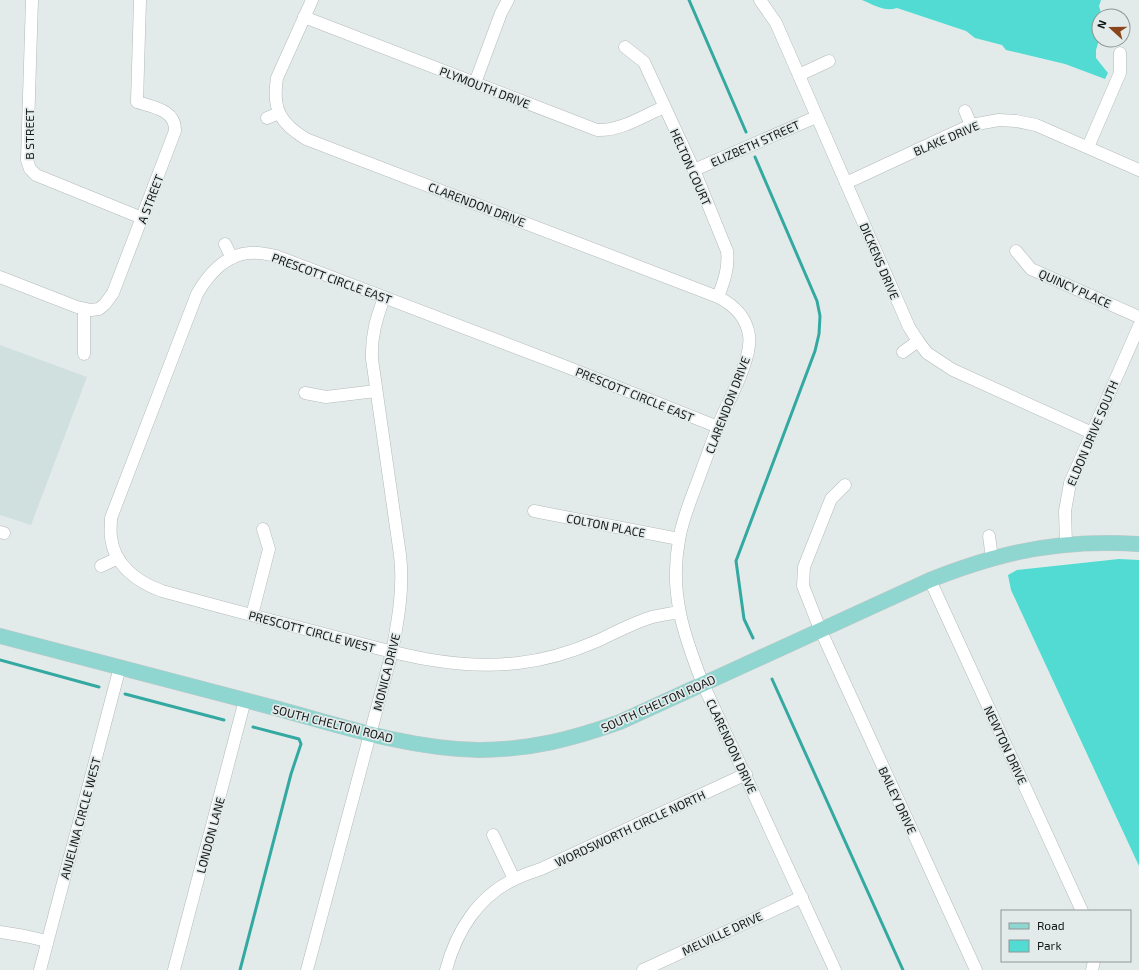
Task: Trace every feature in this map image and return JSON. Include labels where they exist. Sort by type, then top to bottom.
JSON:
[{"type":"main road","name":"SOUTH CHELTON ROAD","points":[[0,636],[416,744],[443,748],[479,750],[534,746],[584,735],[620,722],[820,629],[930,580],[992,558],[1066,545],[1097,543],[1139,544]]},
{"type":"street","name":"B STREET","points":[[32,0],[27,160],[30,174],[36,175],[142,218]]},
{"type":"street","name":"A STREET","points":[[84,309],[99,309],[109,300],[113,293],[173,140],[176,124],[165,112],[137,102],[140,0]]},
{"type":"street","name":"CLARENDON DRIVE","points":[[312,0],[277,78],[275,91],[279,113],[285,123],[294,132],[306,139],[718,297],[729,302],[739,311],[746,323],[749,336],[748,350],[744,366],[718,427],[688,508],[679,539],[676,572],[679,612],[690,651],[703,684],[746,774],[835,970]]},
{"type":"street","points":[[475,83],[500,13],[508,0]]},
{"type":"street","name":"DICKENS DRIVE","points":[[760,0],[776,23],[909,327],[927,353],[953,370],[1092,433]]},
{"type":"street","name":"PLYMOUTH DRIVE","points":[[304,17],[597,130],[608,131],[620,127],[664,106]]},
{"type":"street","name":"HELTON COURT","points":[[625,47],[644,62],[694,170],[727,251],[727,273],[718,297]]},
{"type":"street","points":[[1088,146],[1120,73],[1120,53]]},
{"type":"street","points":[[799,75],[829,61]]},
{"type":"street","points":[[965,111],[971,125]]},
{"type":"street","points":[[266,118],[279,113]]},
{"type":"street","name":"ELIZBETH STREET","points":[[694,170],[816,117]]},
{"type":"street","name":"BLAKE DRIVE","points":[[846,183],[971,125],[999,120],[1023,122],[1036,125],[1088,146],[1139,170]]},
{"type":"street","points":[[225,244],[232,258]]},
{"type":"street","name":"QUINCY PLACE","points":[[1016,251],[1031,269],[1139,317]]},
{"type":"street","name":"PRESCOTT CIRCLE EAST","points":[[118,558],[113,548],[111,537],[111,518],[197,294],[205,280],[218,267],[232,258],[248,253],[261,253],[276,256],[567,367],[718,427]]},
{"type":"street","points":[[0,277],[84,309],[84,354]]},
{"type":"street","name":"MONICA DRIVE","points":[[308,970],[392,652],[400,606],[402,573],[376,391],[371,342],[377,316],[384,298]]},
{"type":"street","name":"ELDON DRIVE SOUTH","points":[[1066,545],[1065,511],[1066,496],[1070,483],[1139,326]]},
{"type":"street","points":[[903,352],[918,341]]},
{"type":"street","points":[[304,393],[326,397],[376,391]]},
{"type":"street","name":"BAILEY DRIVE","points":[[845,485],[831,499],[804,566],[803,586],[820,629],[976,970]]},
{"type":"street","name":"COLTON PLACE","points":[[534,511],[679,539]]},
{"type":"street","points":[[252,615],[270,549],[263,529]]},
{"type":"street","points":[[989,536],[992,558]]},
{"type":"street","points":[[101,566],[118,558]]},
{"type":"street","name":"PRESCOTT CIRCLE WEST","points":[[118,558],[123,567],[132,576],[150,587],[162,592],[392,652],[462,665],[491,666],[519,663],[569,652],[651,617],[679,612]]},
{"type":"street","name":"NEWTON DRIVE","points":[[930,580],[1082,910]]},
{"type":"street","name":"ANJELINA CIRCLE WEST","points":[[40,970],[120,667]]},
{"type":"street","name":"LONDON LANE","points":[[174,970],[245,700]]},
{"type":"street","name":"WORDSWORTH CIRCLE NORTH","points":[[446,970],[456,939],[464,923],[475,910],[500,888],[514,879],[541,869],[746,774]]},
{"type":"street","points":[[493,835],[514,879]]},
{"type":"street","name":"MELVILLE DRIVE","points":[[643,970],[802,897]]},
{"type":"street","points":[[0,932],[47,941]]},
{"type":"shaded area","points":[[0,345],[87,377],[31,525],[0,515]]},
{"type":"green space","points":[[862,0],[1101,0],[1100,8],[1091,8],[1091,48],[1097,48],[1096,58],[1108,73],[1105,79],[1065,64],[1006,50],[1002,45],[975,38],[966,31],[897,8],[883,9]]},
{"type":"green space","points":[[1119,559],[1139,560],[1139,866],[1011,590],[1008,575],[1017,570]]},
{"type":"waterway","points":[[689,0],[746,132]]},
{"type":"waterway","points":[[753,638],[744,619],[736,561],[815,351],[819,334],[820,316],[817,301],[755,157]]},
{"type":"waterway","points":[[0,660],[99,687]]},
{"type":"waterway","points":[[772,679],[903,970]]},
{"type":"waterway","points":[[125,694],[224,720]]},
{"type":"waterway","points":[[240,970],[291,774],[301,744],[299,739],[253,727]]}]
